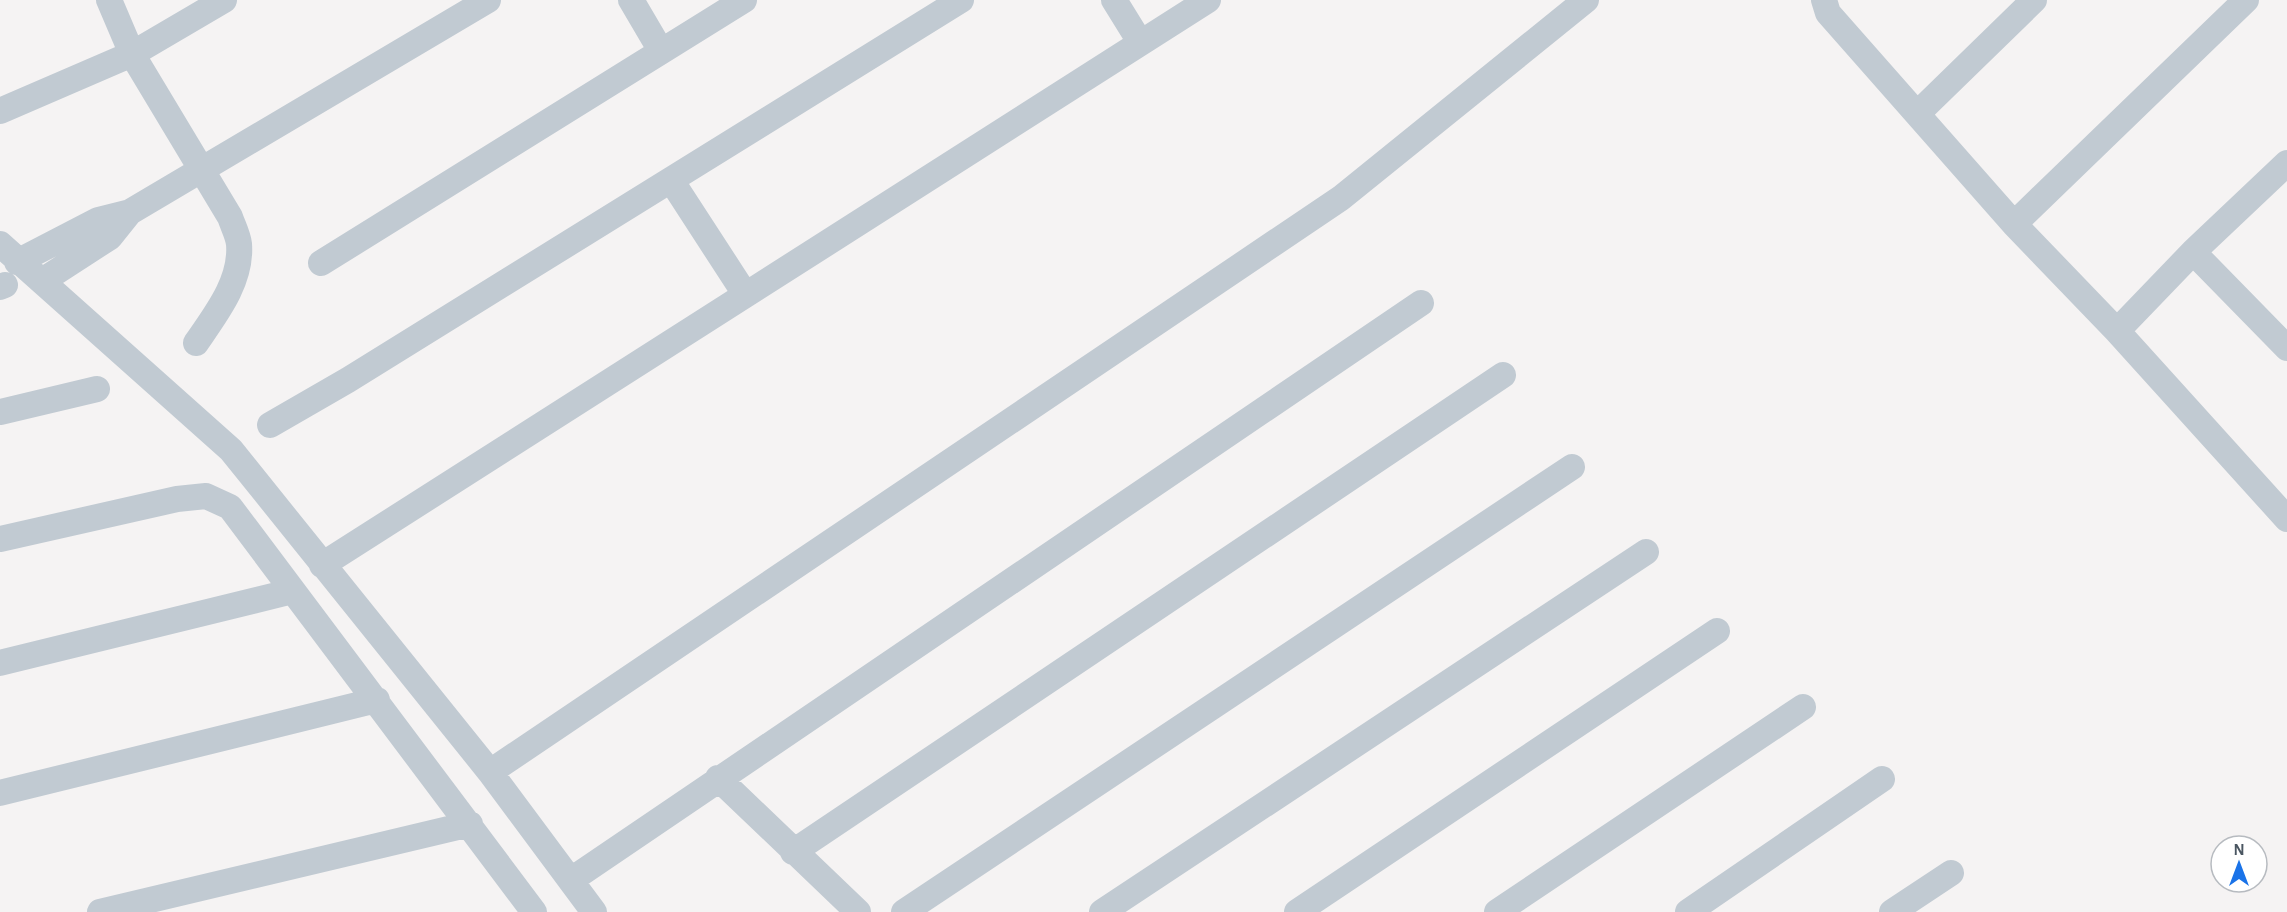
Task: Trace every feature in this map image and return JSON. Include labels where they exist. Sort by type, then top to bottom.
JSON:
[{"type":"street","points":[[109,0],[132,54],[230,217],[239,243],[238,263],[221,307],[196,343]]},
{"type":"street","points":[[0,111],[132,54],[224,0]]},
{"type":"street","points":[[8,253],[130,212],[202,172],[488,0]]},
{"type":"street","points":[[631,0],[661,51]]},
{"type":"street","points":[[321,263],[744,0]]},
{"type":"street","points":[[270,425],[348,380],[961,0]]},
{"type":"street","points":[[1114,0],[1140,42]]},
{"type":"street","points":[[322,565],[1208,0]]},
{"type":"street","points":[[490,772],[1341,198],[1586,0]]},
{"type":"street","points":[[1824,0],[1828,13],[2014,224],[2117,331],[2287,519]]},
{"type":"street","points":[[1918,113],[2034,0]]},
{"type":"street","points":[[2014,224],[2246,0]]},
{"type":"street","points":[[2117,331],[2193,252],[2283,174]]},
{"type":"street","points":[[671,180],[745,294]]},
{"type":"street","points":[[42,281],[110,237],[130,212]]},
{"type":"street","points":[[2193,252],[2287,348]]},
{"type":"street","points":[[8,253],[231,450],[490,772],[594,912]]},
{"type":"street","points":[[571,880],[718,778],[1421,303]]},
{"type":"street","points":[[793,852],[1503,375]]},
{"type":"street","points":[[0,412],[97,389]]},
{"type":"street","points":[[904,912],[1572,467]]},
{"type":"street","points":[[0,539],[177,499],[206,496],[230,507],[534,912]]},
{"type":"street","points":[[1102,912],[1646,552]]},
{"type":"street","points":[[0,663],[293,591]]},
{"type":"street","points":[[1297,912],[1717,631]]},
{"type":"street","points":[[0,793],[377,700]]},
{"type":"street","points":[[1497,912],[1803,707]]},
{"type":"street","points":[[718,778],[858,912]]},
{"type":"street","points":[[1688,912],[1882,779]]},
{"type":"street","points":[[100,912],[470,824]]},
{"type":"street","points":[[1892,912],[1951,873]]}]
